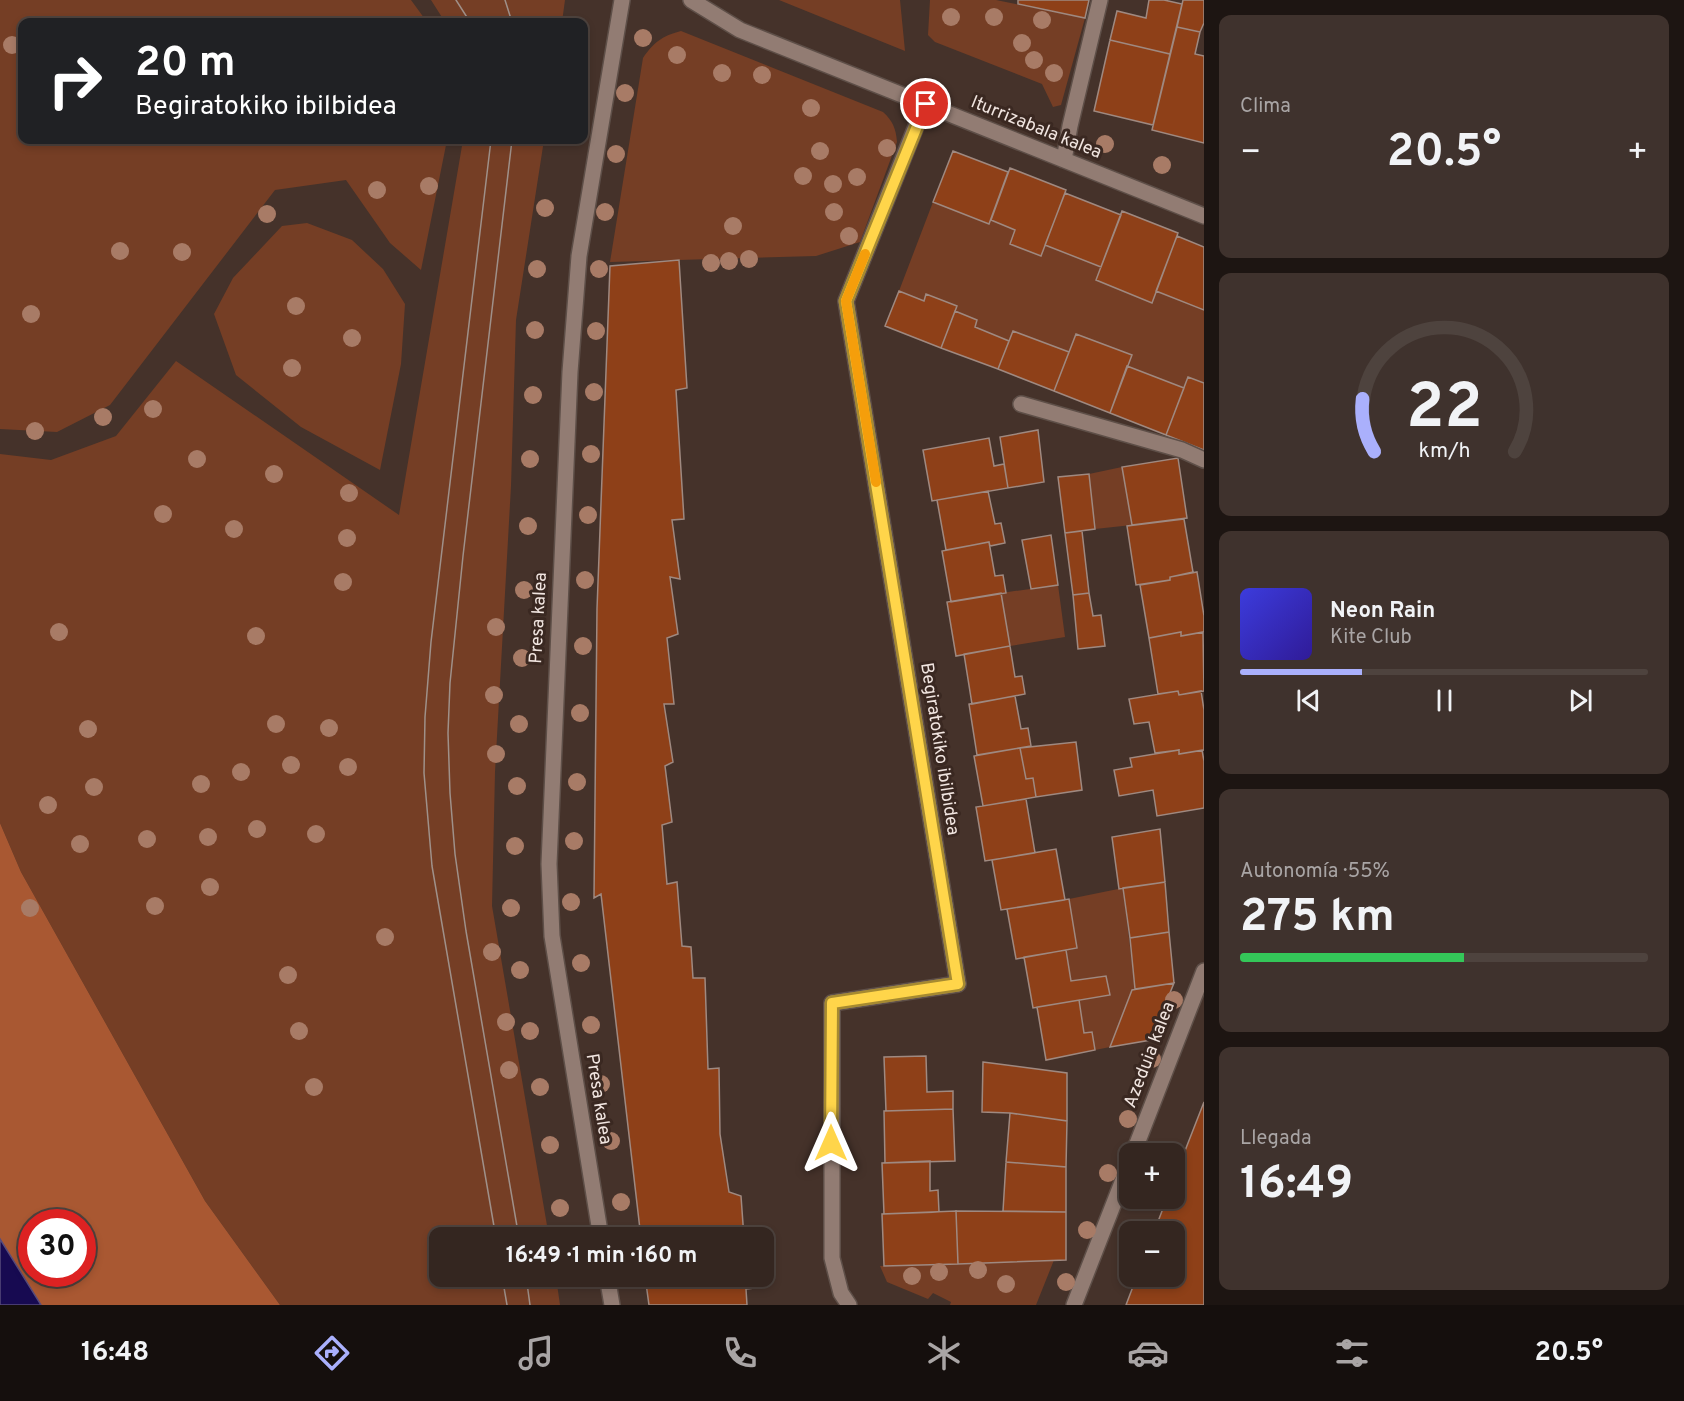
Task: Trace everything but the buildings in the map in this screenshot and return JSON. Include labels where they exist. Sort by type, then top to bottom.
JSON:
[{"type":"street","name":"Presa kalea","points":[[599,1227],[552,936],[549,864],[569,384],[579,256],[621,0]]},
{"type":"street","name":"Iturrizabala kalea","points":[[692,0],[740,30],[1204,216]]},
{"type":"street","points":[[1064,160],[1100,0]]},
{"type":"street","name":"Begiratokiko ibilbidea","points":[[849,1305],[841,1293],[832,1258],[832,1003],[958,984],[846,301],[926,104]]},
{"type":"street","points":[[1021,404],[1182,450],[1204,460]]},
{"type":"street","name":"Azeduia kalea","points":[[1137,1143],[1204,971]]},
{"type":"street","points":[[1074,1305],[1119,1190]]},
{"type":"street","points":[[609,1287],[612,1305]]},
{"type":"shaded area","points":[[0,0],[411,0],[424,18],[18,18],[18,144],[446,144],[421,270],[390,243],[346,180],[275,190],[110,405],[57,432],[0,429]]},
{"type":"shaded area","points":[[431,0],[565,0],[563,18],[442,18]]},
{"type":"shaded area","points":[[779,0],[900,0],[905,51]]},
{"type":"shaded area","points":[[930,0],[996,0],[1085,18],[1061,105],[1053,107],[1042,84],[935,42],[928,35]]},
{"type":"shaded area","points":[[681,31],[883,112],[892,122],[897,142],[860,242],[816,256],[610,262],[643,58],[659,40]]},
{"type":"shaded area","points":[[462,144],[543,144],[516,320],[511,486],[495,772],[492,906],[547,1227],[429,1227],[429,1287],[557,1287],[560,1305],[280,1305],[205,1201],[21,872],[0,823],[0,454],[51,460],[116,436],[176,361],[399,515]]},
{"type":"shaded area","points":[[933,202],[988,224],[991,220],[1015,230],[1010,244],[1041,256],[1045,245],[1101,267],[1096,280],[1152,303],[1156,291],[1204,310],[1204,383],[1189,377],[1184,388],[1127,366],[1131,355],[1076,334],[1069,352],[1013,331],[1009,341],[975,327],[977,320],[955,311],[957,306],[926,294],[924,301],[899,291]]},
{"type":"shaded area","points":[[307,223],[352,240],[383,269],[405,304],[401,364],[380,470],[301,427],[236,375],[214,314],[233,278],[282,226]]},
{"type":"shaded area","points":[[1122,467],[1132,525],[1095,529],[1089,474]]},
{"type":"shaded area","points":[[1058,585],[1065,637],[1010,646],[1001,593]]},
{"type":"shaded area","points":[[0,823],[21,872],[205,1201],[280,1305],[41,1305],[30,1287],[96,1287],[96,1209],[18,1209],[18,1268],[0,1239]]},
{"type":"shaded area","points":[[1123,888],[1135,989],[1132,990],[1110,1047],[1095,1050],[1092,1032],[1084,1033],[1079,1000],[1109,995],[1106,976],[1071,981],[1066,950],[1077,948],[1069,899]]},
{"type":"shaded area","points":[[0,1239],[18,1268],[18,1287],[30,1287],[41,1305],[0,1305]]},
{"type":"shaded area","points":[[1054,1260],[1036,1305],[950,1305],[951,1302],[933,1293],[928,1299],[887,1282],[880,1266]]},
{"type":"tram line","points":[[456,0],[467,18]]},
{"type":"tram line","points":[[505,0],[511,18]]},
{"type":"tram line","points":[[491,144],[431,642],[425,717],[424,773],[432,866],[494,1227]]},
{"type":"tram line","points":[[512,144],[463,556],[450,683],[448,733],[455,854],[517,1227]]},
{"type":"tram line","points":[[504,1287],[507,1305]]},
{"type":"tram line","points":[[528,1287],[530,1305]]},
{"type":"slow traffic","points":[[865,254],[846,301],[876,482]]},
{"type":"route","points":[[831,1143],[832,1003],[958,984],[846,301],[926,104]]}]
